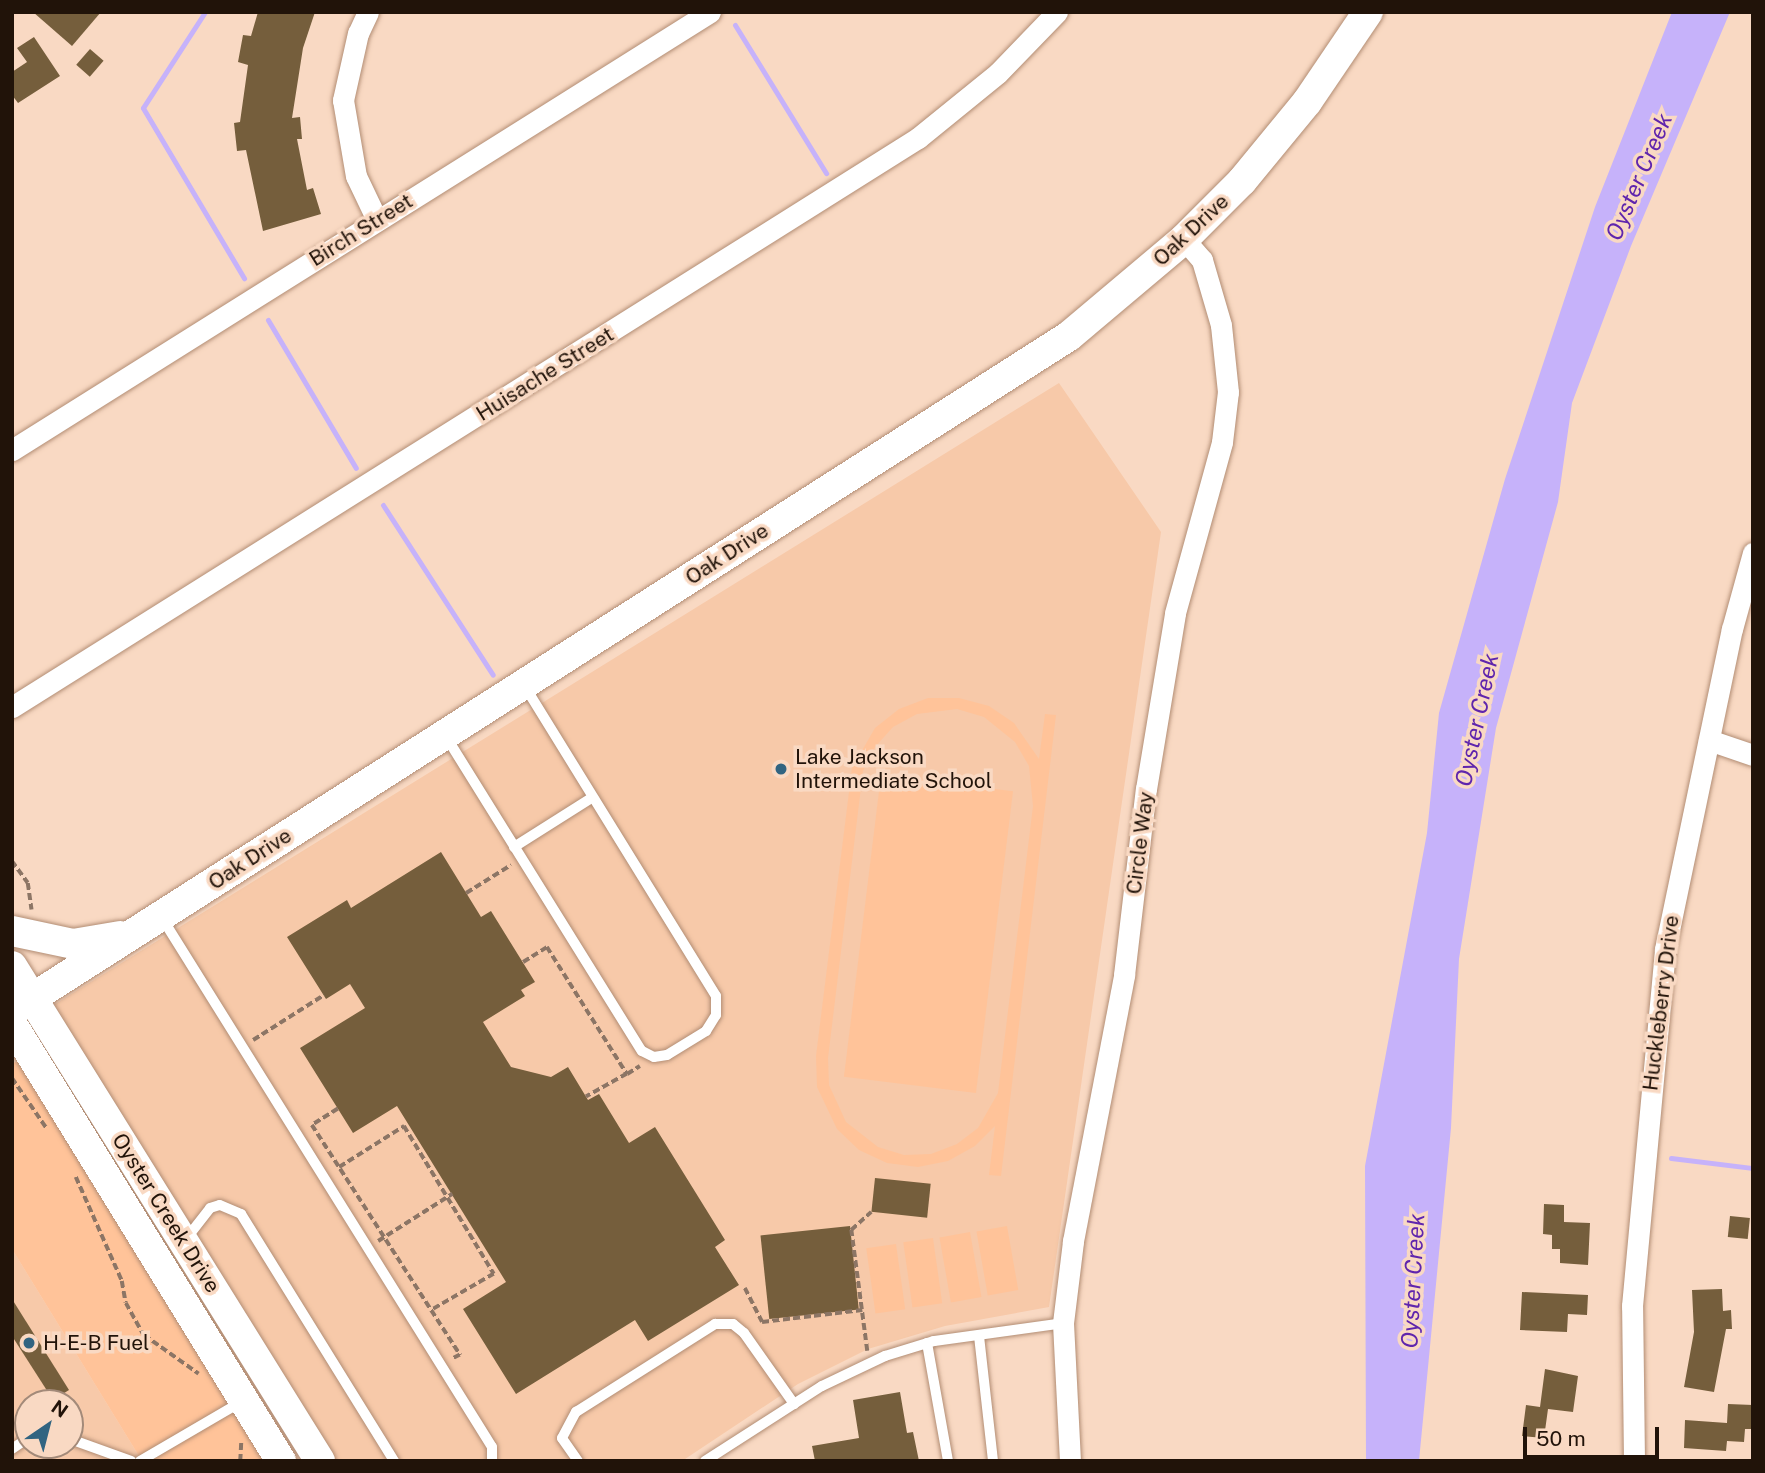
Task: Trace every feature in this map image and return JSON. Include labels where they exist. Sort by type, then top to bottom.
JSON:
[{"type":"street","points":[[368,12],[358,33],[344,100],[356,176],[377,220]]},
{"type":"street","name":"Birch Street","points":[[12,450],[710,12]]},
{"type":"street","name":"Huisache Street","points":[[12,707],[918,138],[999,73],[1057,12]]},
{"type":"street","name":"Oak Drive","points":[[22,1005],[1069,336],[1184,239],[1242,181],[1307,102],[1368,12]]},
{"type":"street","name":"Circle Way","points":[[1070,1461],[1063,1323],[1073,1241],[1124,975],[1161,690],[1191,546],[1222,442],[1228,392],[1222,324],[1202,260],[1184,239]]},
{"type":"street","name":"Huckleberry Drive","points":[[1634,1461],[1632,1306],[1664,949],[1753,553]]},
{"type":"street","points":[[1709,740],[1753,755]]},
{"type":"street","points":[[12,930],[73,944],[130,934]]},
{"type":"street","name":"Oyster Creek Drive","points":[[12,966],[22,1005],[184,1241],[320,1461]]},
{"type":"street","name":"Oyster Creek Drive","points":[[12,1024],[235,1406],[281,1461]]},
{"type":"lane","points":[[444,735],[642,1051],[654,1057],[667,1055],[706,1031],[716,1015],[716,996],[524,685]]},
{"type":"lane","points":[[514,847],[593,797]]},
{"type":"lane","points":[[161,916],[492,1447],[492,1461]]},
{"type":"lane","points":[[184,1241],[210,1208],[220,1205],[241,1214],[394,1461]]},
{"type":"lane","points":[[705,1461],[794,1404],[869,1363],[928,1343],[1063,1323]]},
{"type":"lane","points":[[578,1461],[562,1438],[576,1412],[715,1324],[733,1324],[744,1333],[794,1404]]},
{"type":"lane","points":[[979,1336],[993,1461]]},
{"type":"lane","points":[[928,1343],[948,1461]]},
{"type":"lane","points":[[141,1461],[235,1406]]},
{"type":"lane","points":[[84,1444],[131,1461]]},
{"type":"path","points":[[466,893],[521,858]]},
{"type":"path","points":[[523,962],[547,947],[627,1074],[586,1097]]},
{"type":"path","points":[[243,1046],[324,995]]},
{"type":"path","points":[[12,1078],[54,1137]]},
{"type":"path","points":[[338,1109],[312,1125],[460,1355]]},
{"type":"path","points":[[339,1167],[404,1126],[450,1196],[494,1274],[432,1310]]},
{"type":"path","points":[[73,1171],[122,1281],[127,1303],[144,1335],[203,1376]]},
{"type":"path","points":[[368,1248],[450,1196]]},
{"type":"path","points":[[869,1363],[851,1230],[871,1212]]},
{"type":"path","points":[[745,1288],[762,1322],[862,1310]]},
{"type":"path","points":[[235,1406],[242,1437],[240,1461]]},
{"type":"shaded area","name":"Lake Jackson Intermediate School","points":[[1059,383],[1161,532],[1049,1307],[945,1326],[868,1349],[798,1384],[682,1461],[334,1461],[52,1006]]},
{"type":"shaded area","points":[[928,698],[959,698],[989,706],[1014,723],[1039,759],[1045,714],[1056,715],[1001,1176],[989,1175],[995,1126],[975,1146],[948,1161],[918,1167],[887,1163],[859,1150],[837,1129],[817,1087],[816,1056],[852,768],[875,728],[899,709]],"holes":[[[957,709],[984,717],[1015,742],[1029,766],[1033,806],[998,1093],[978,1128],[957,1144],[931,1154],[904,1155],[878,1147],[846,1122],[829,1085],[828,1058],[863,771],[875,747],[893,727],[917,714]]]},
{"type":"shaded area","points":[[881,775],[1013,791],[976,1093],[844,1077]]},
{"type":"shaded area","points":[[17,1061],[266,1461],[142,1461],[12,1249],[12,1064]]},
{"type":"shaded area","points":[[1007,1226],[1018,1290],[988,1295],[976,1231]]},
{"type":"shaded area","points":[[970,1232],[981,1297],[951,1302],[939,1237]]},
{"type":"shaded area","points":[[933,1238],[942,1303],[912,1308],[903,1242]]},
{"type":"shaded area","points":[[896,1244],[905,1309],[875,1314],[866,1248]]},
{"type":"shaded area","points":[[12,1249],[142,1461],[12,1461]]},
{"type":"water","name":"Oyster Creek","points":[[1672,12],[1730,12],[1631,246],[1572,403],[1558,502],[1496,728],[1459,959],[1451,1128],[1419,1461],[1366,1461],[1365,1166],[1427,833],[1439,713],[1505,479],[1595,207]]},
{"type":"building","points":[[33,12],[101,12],[72,46]]},
{"type":"building","points":[[258,12],[315,12],[303,48],[292,118],[300,117],[302,139],[297,139],[307,190],[313,188],[321,214],[263,231],[246,150],[237,151],[234,123],[240,122],[248,65],[238,62],[243,35],[251,36]]},
{"type":"building","points":[[34,37],[60,76],[18,103],[12,95],[12,72],[27,62],[17,48]]},
{"type":"building","points":[[90,49],[104,61],[90,77],[76,65]]},
{"type":"building","points":[[441,852],[481,917],[491,911],[535,982],[521,990],[525,996],[483,1022],[511,1067],[551,1077],[568,1067],[588,1100],[599,1094],[629,1143],[655,1127],[725,1240],[715,1247],[739,1285],[648,1341],[635,1320],[516,1394],[463,1309],[506,1282],[397,1106],[353,1133],[300,1048],[365,1008],[350,984],[326,999],[287,937],[347,900],[351,908]]},
{"type":"building","points":[[875,1178],[931,1184],[927,1218],[871,1212]]},
{"type":"building","points":[[1544,1204],[1564,1205],[1564,1222],[1590,1223],[1588,1265],[1560,1263],[1560,1249],[1552,1249],[1552,1235],[1543,1234]]},
{"type":"building","points":[[1730,1216],[1750,1218],[1748,1239],[1728,1237]]},
{"type":"building","points":[[850,1226],[859,1310],[769,1319],[760,1235]]},
{"type":"building","points":[[1722,1289],[1723,1311],[1731,1310],[1732,1329],[1726,1329],[1714,1392],[1684,1387],[1694,1332],[1692,1290]]},
{"type":"building","points":[[1522,1292],[1588,1295],[1587,1315],[1568,1314],[1567,1332],[1520,1330]]},
{"type":"building","name":"H-E-B Fuel","points":[[12,1299],[68,1389],[46,1389],[12,1336]]},
{"type":"building","points":[[1545,1369],[1578,1376],[1573,1412],[1548,1409],[1544,1438],[1522,1436],[1526,1405],[1540,1407]]},
{"type":"building","points":[[900,1392],[907,1433],[913,1432],[919,1461],[815,1461],[812,1446],[859,1438],[853,1400]]},
{"type":"building","points":[[1728,1404],[1753,1405],[1753,1429],[1745,1429],[1744,1442],[1727,1441],[1726,1451],[1684,1448],[1685,1420],[1727,1423]]},
{"type":"waterway","points":[[205,12],[143,108],[244,278]]},
{"type":"waterway","points":[[735,25],[826,173]]},
{"type":"waterway","points":[[268,320],[356,468]]},
{"type":"waterway","points":[[383,505],[493,675]]},
{"type":"waterway","points":[[1671,1158],[1753,1168]]},
{"type":"place","name":"Lake Jackson Intermediate School","points":[[781,769]]},
{"type":"place","name":"H-E-B Fuel","points":[[29,1343]]}]
